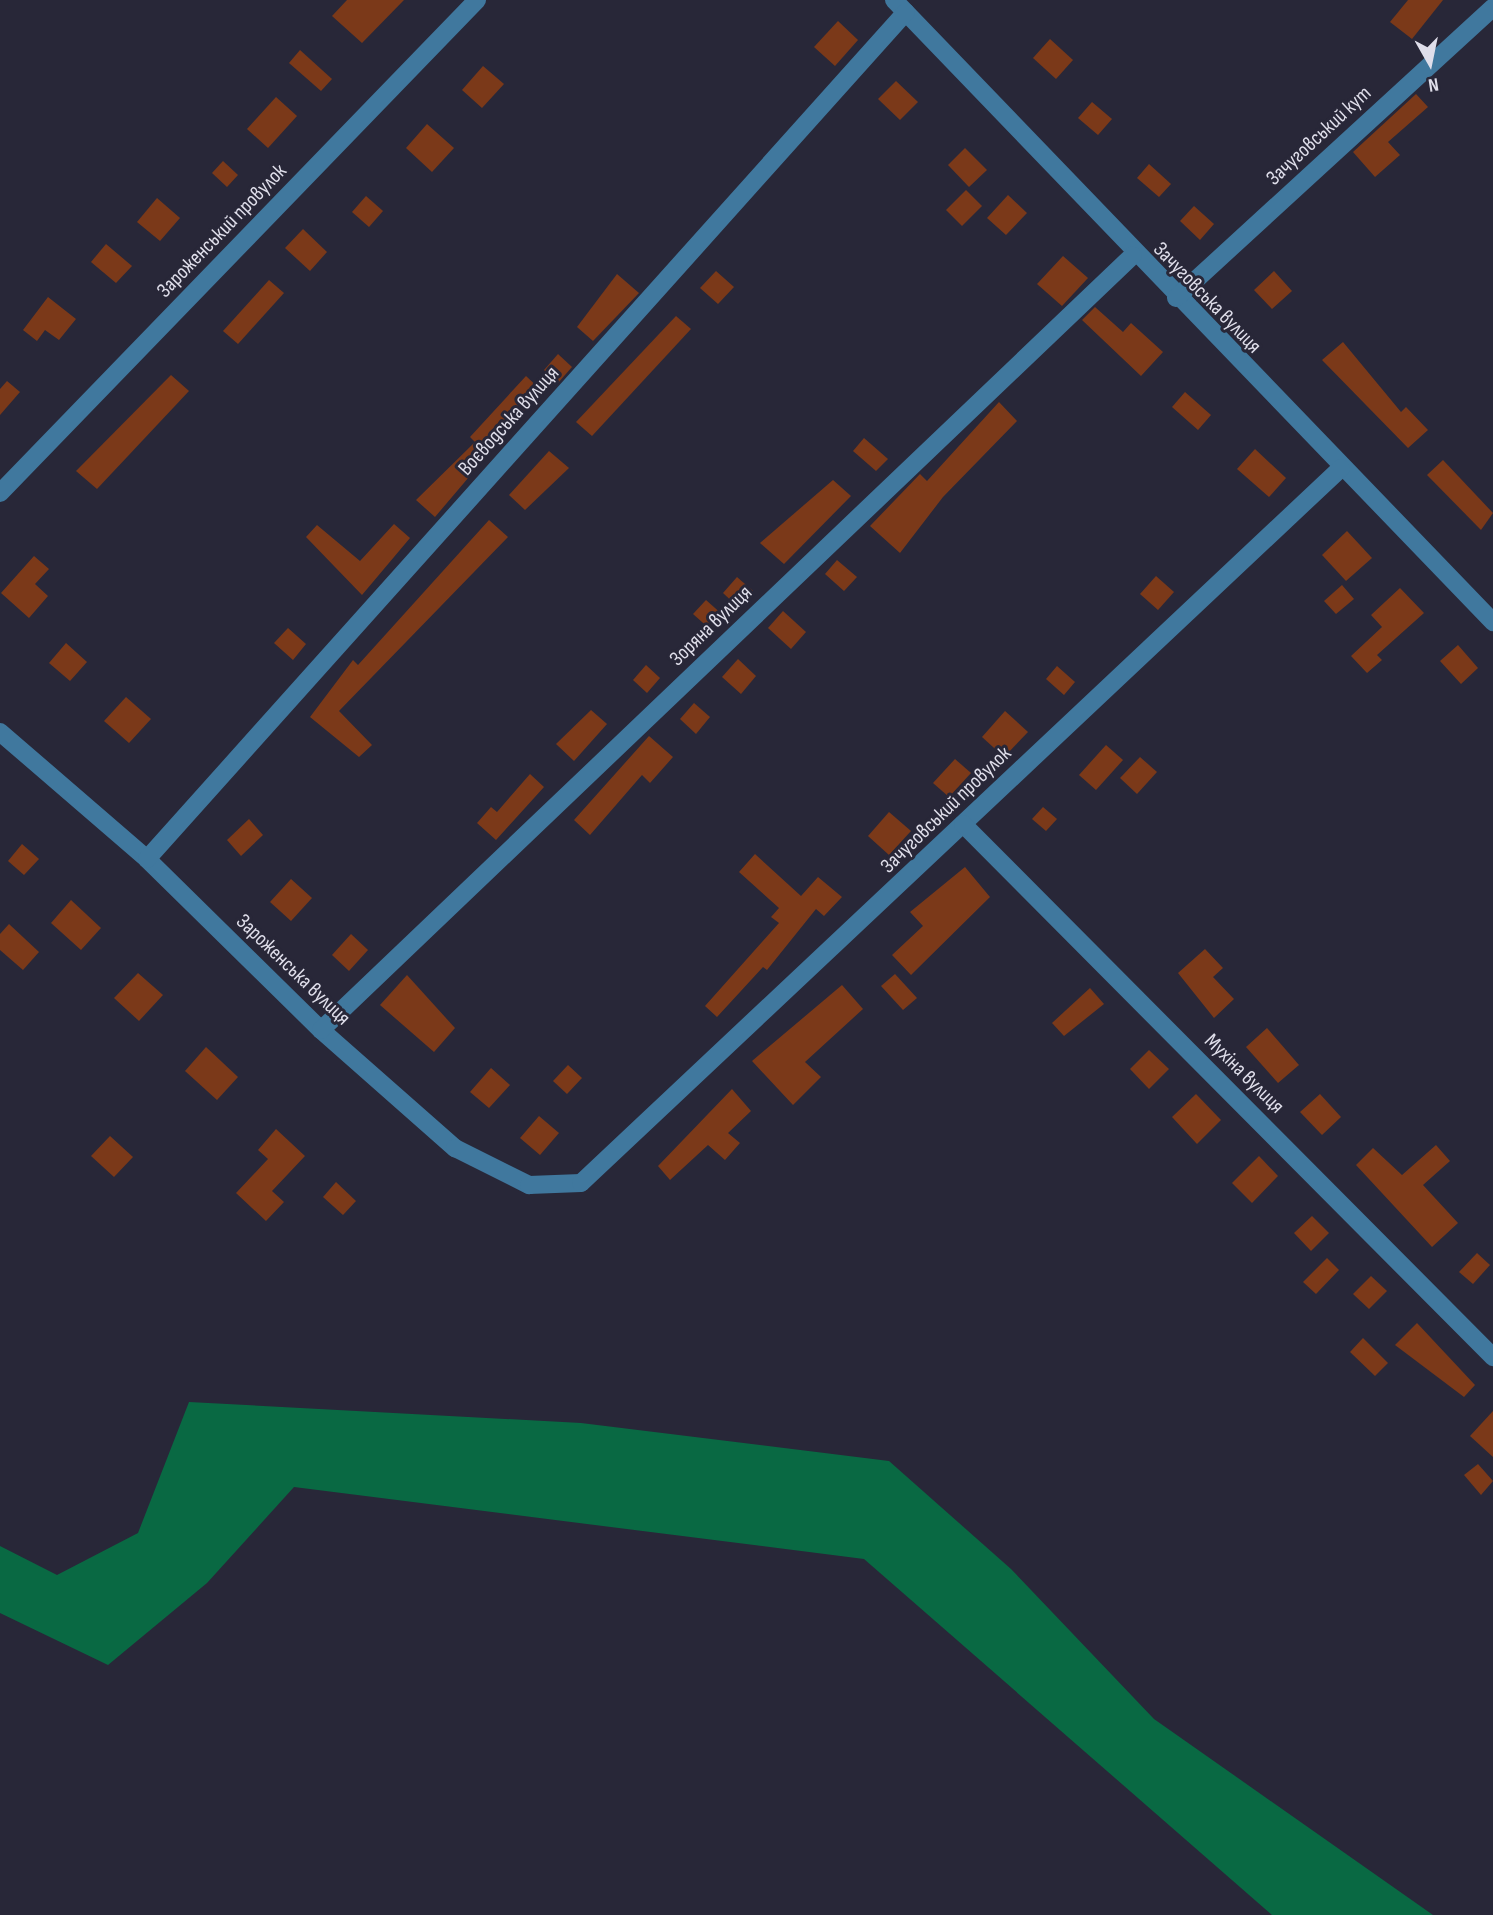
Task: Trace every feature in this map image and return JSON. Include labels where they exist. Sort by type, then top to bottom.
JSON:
[{"type":"street","name":"Зароженський провулок","points":[[0,493],[477,0]]},
{"type":"street","name":"Зачуговська вулиця","points":[[900,6],[1133,255],[1493,622]]},
{"type":"street","name":"Воєводська вулиця","points":[[147,859],[900,6]]},
{"type":"street","name":"Зачуговський кут","points":[[1176,298],[1493,8]]},
{"type":"street","name":"Зоряна вулиця","points":[[321,1030],[1133,255]]},
{"type":"street","name":"Зачуговський провулок","points":[[581,1183],[1341,468]]},
{"type":"street","name":"Зароженська вулиця","points":[[0,732],[147,859],[321,1030],[455,1148],[529,1185],[581,1183]]},
{"type":"street","name":"Мухіна вулиця","points":[[963,824],[1493,1357]]},
{"type":"green space","points":[[189,1402],[581,1423],[889,1461],[1011,1569],[1154,1719],[1433,1915],[1272,1915],[864,1559],[294,1487],[207,1583],[108,1665],[0,1613],[0,1546],[57,1575],[138,1533]]},
{"type":"building","points":[[347,0],[404,0],[362,43],[332,16]]},
{"type":"building","points":[[1408,0],[1443,0],[1412,39],[1390,22]]},
{"type":"building","points":[[838,21],[858,40],[835,66],[814,47]]},
{"type":"building","points":[[1050,39],[1073,60],[1056,79],[1033,58]]},
{"type":"building","points":[[300,50],[332,79],[321,91],[289,63]]},
{"type":"building","points":[[483,66],[504,84],[482,108],[462,90]]},
{"type":"building","points":[[896,81],[918,102],[900,120],[878,99]]},
{"type":"building","points":[[1416,94],[1428,107],[1388,142],[1400,155],[1375,177],[1353,152]]},
{"type":"building","points":[[276,97],[297,116],[268,148],[247,129]]},
{"type":"building","points":[[1092,102],[1112,119],[1098,135],[1078,118]]},
{"type":"building","points":[[427,124],[454,148],[432,172],[406,148]]},
{"type":"building","points":[[965,148],[987,170],[969,187],[948,165]]},
{"type":"building","points":[[223,161],[238,175],[227,187],[212,173]]},
{"type":"building","points":[[1149,164],[1171,184],[1159,197],[1137,178]]},
{"type":"building","points":[[966,190],[982,206],[962,226],[946,210]]},
{"type":"building","points":[[1008,195],[1027,213],[1006,235],[987,218]]},
{"type":"building","points":[[366,196],[383,211],[369,227],[352,212]]},
{"type":"building","points":[[157,198],[180,218],[160,241],[137,222]]},
{"type":"building","points":[[1194,206],[1214,224],[1200,240],[1180,221]]},
{"type":"building","points":[[303,229],[327,252],[310,271],[285,248]]},
{"type":"building","points":[[106,244],[132,266],[116,283],[91,262]]},
{"type":"building","points":[[1063,256],[1088,278],[1062,306],[1037,284]]},
{"type":"building","points":[[716,271],[734,287],[718,304],[700,288]]},
{"type":"building","points":[[1274,271],[1292,291],[1272,309],[1254,290]]},
{"type":"building","points":[[617,274],[639,293],[593,341],[577,327]]},
{"type":"building","points":[[269,280],[284,293],[238,344],[223,331]]},
{"type":"building","points":[[48,297],[76,319],[59,340],[45,330],[37,341],[23,330]]},
{"type":"building","points":[[1095,307],[1123,332],[1131,323],[1163,352],[1141,376],[1082,320]]},
{"type":"building","points":[[676,316],[691,329],[592,436],[576,422]]},
{"type":"building","points":[[1343,342],[1401,412],[1406,407],[1428,430],[1408,448],[1322,360]]},
{"type":"building","points":[[558,354],[572,367],[558,383],[544,370]]},
{"type":"building","points":[[171,375],[189,391],[97,489],[76,471]]},
{"type":"building","points":[[526,376],[542,391],[435,517],[416,500],[475,442],[470,437]]},
{"type":"building","points":[[7,381],[20,392],[0,415],[0,389]]},
{"type":"building","points":[[1185,392],[1211,415],[1198,430],[1172,407]]},
{"type":"building","points":[[999,402],[1017,421],[943,497],[900,553],[870,526],[920,474],[927,481]]},
{"type":"building","points":[[864,438],[888,459],[876,471],[853,451]]},
{"type":"building","points":[[1255,449],[1286,478],[1269,497],[1237,469]]},
{"type":"building","points":[[549,451],[569,468],[525,510],[509,495]]},
{"type":"building","points":[[1443,460],[1493,513],[1481,530],[1427,475]]},
{"type":"building","points":[[833,480],[851,496],[784,564],[760,543]]},
{"type":"building","points":[[489,520],[508,537],[339,711],[372,745],[359,757],[310,717],[353,660],[358,665]]},
{"type":"building","points":[[394,524],[410,538],[362,595],[306,537],[317,525],[360,561]]},
{"type":"building","points":[[1347,531],[1372,558],[1346,581],[1322,555]]},
{"type":"building","points":[[34,556],[49,569],[35,584],[48,596],[29,618],[1,593]]},
{"type":"building","points":[[837,560],[857,577],[844,591],[825,574]]},
{"type":"building","points":[[1156,576],[1174,592],[1158,610],[1140,594]]},
{"type":"building","points":[[737,577],[753,591],[738,607],[723,593]]},
{"type":"building","points":[[1342,585],[1354,599],[1336,614],[1324,601]]},
{"type":"building","points":[[1400,588],[1424,613],[1377,655],[1382,660],[1367,673],[1351,656],[1382,627],[1371,615]]},
{"type":"building","points":[[706,600],[724,616],[711,630],[693,614]]},
{"type":"building","points":[[783,611],[806,632],[791,649],[768,628]]},
{"type":"building","points":[[288,628],[306,644],[293,660],[274,643]]},
{"type":"building","points":[[66,643],[87,662],[70,681],[49,663]]},
{"type":"building","points":[[1458,645],[1478,668],[1461,684],[1440,661]]},
{"type":"building","points":[[738,659],[756,676],[741,694],[722,677]]},
{"type":"building","points":[[646,665],[660,678],[647,693],[633,680]]},
{"type":"building","points":[[1057,666],[1075,682],[1064,695],[1046,679]]},
{"type":"building","points":[[126,697],[151,719],[129,743],[104,721]]},
{"type":"building","points":[[694,703],[710,717],[696,734],[680,719]]},
{"type":"building","points":[[591,710],[607,724],[574,761],[556,744]]},
{"type":"building","points":[[1005,711],[1028,732],[1004,757],[982,737]]},
{"type":"building","points":[[649,736],[673,757],[650,783],[642,775],[590,835],[574,820]]},
{"type":"building","points":[[1106,745],[1123,760],[1096,790],[1079,775]]},
{"type":"building","points":[[1140,757],[1157,772],[1137,794],[1120,778]]},
{"type":"building","points":[[955,759],[971,773],[949,797],[933,783]]},
{"type":"building","points":[[530,774],[544,787],[496,840],[477,823],[491,807],[497,812]]},
{"type":"building","points":[[1043,807],[1057,819],[1046,831],[1032,819]]},
{"type":"building","points":[[889,812],[911,831],[889,855],[868,836]]},
{"type":"building","points":[[249,819],[263,835],[241,856],[227,840]]},
{"type":"building","points":[[22,844],[39,859],[24,875],[8,861]]},
{"type":"building","points":[[755,854],[801,896],[818,877],[842,897],[824,916],[816,909],[767,970],[763,967],[717,1017],[705,1006],[779,923],[771,917],[779,908],[739,872]]},
{"type":"building","points":[[965,867],[990,897],[911,975],[892,955],[923,926],[910,912]]},
{"type":"building","points":[[291,879],[312,898],[291,921],[270,902]]},
{"type":"building","points":[[71,900],[101,928],[81,950],[51,923]]},
{"type":"building","points":[[9,924],[39,952],[23,970],[0,950],[0,934]]},
{"type":"building","points":[[351,934],[368,950],[349,971],[332,955]]},
{"type":"building","points":[[1205,949],[1223,968],[1213,977],[1234,999],[1214,1018],[1178,973]]},
{"type":"building","points":[[138,973],[163,995],[139,1021],[114,998]]},
{"type":"building","points":[[895,974],[917,998],[903,1010],[881,986]]},
{"type":"building","points":[[407,975],[455,1028],[434,1052],[380,1005]]},
{"type":"building","points":[[842,985],[863,1009],[805,1062],[821,1077],[793,1105],[752,1061]]},
{"type":"building","points":[[1090,988],[1104,1004],[1064,1036],[1052,1023]]},
{"type":"building","points":[[1267,1028],[1299,1065],[1278,1083],[1246,1047]]},
{"type":"building","points":[[206,1047],[238,1077],[217,1100],[185,1071]]},
{"type":"building","points":[[1149,1050],[1169,1069],[1149,1089],[1130,1069]]},
{"type":"building","points":[[568,1065],[582,1078],[567,1094],[553,1081]]},
{"type":"building","points":[[491,1068],[510,1085],[489,1108],[470,1092]]},
{"type":"building","points":[[732,1089],[751,1111],[728,1133],[740,1143],[725,1160],[708,1145],[670,1180],[658,1166]]},
{"type":"building","points":[[1196,1094],[1221,1120],[1197,1144],[1172,1117]]},
{"type":"building","points":[[1320,1094],[1341,1117],[1322,1135],[1300,1112]]},
{"type":"building","points":[[539,1116],[559,1133],[540,1155],[520,1138]]},
{"type":"building","points":[[276,1129],[305,1156],[272,1191],[284,1202],[266,1221],[236,1193],[268,1159],[258,1150]]},
{"type":"building","points":[[110,1136],[133,1157],[114,1177],[91,1156]]},
{"type":"building","points":[[1436,1145],[1450,1161],[1423,1185],[1458,1223],[1432,1247],[1356,1165],[1373,1148],[1402,1175]]},
{"type":"building","points":[[1259,1156],[1278,1176],[1252,1203],[1232,1183]]},
{"type":"building","points":[[336,1182],[356,1201],[343,1215],[323,1197]]},
{"type":"building","points":[[1312,1216],[1329,1233],[1311,1251],[1294,1233]]},
{"type":"building","points":[[1477,1253],[1490,1265],[1473,1284],[1459,1272]]},
{"type":"building","points":[[1327,1258],[1339,1270],[1316,1294],[1303,1282]]},
{"type":"building","points":[[1371,1276],[1387,1291],[1369,1309],[1353,1294]]},
{"type":"building","points":[[1417,1323],[1475,1385],[1464,1397],[1395,1345]]},
{"type":"building","points":[[1363,1338],[1388,1363],[1375,1376],[1350,1352]]},
{"type":"building","points":[[1493,1411],[1493,1457],[1470,1436]]},
{"type":"building","points":[[1478,1464],[1493,1481],[1481,1495],[1464,1475]]}]
